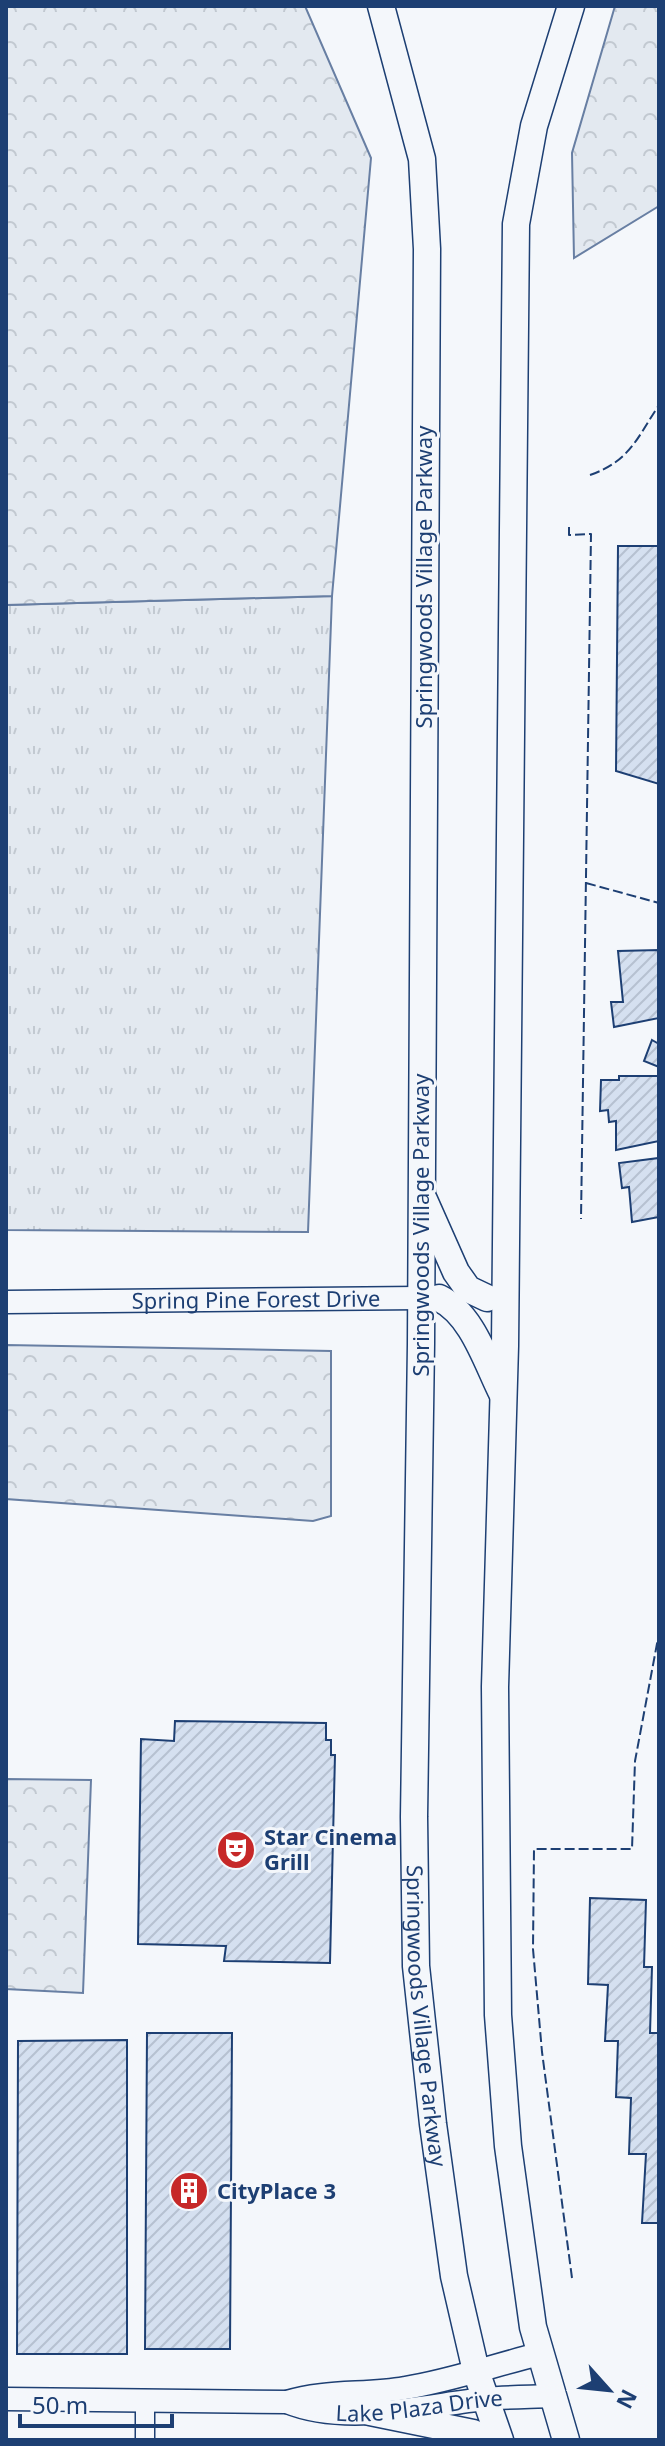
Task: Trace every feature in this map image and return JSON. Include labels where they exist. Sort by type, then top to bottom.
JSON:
[{"type":"main road","name":"Springwoods Village Parkway","points":[[381,6],[422,159],[427,249],[421,1193],[430,1298],[414,1817],[416,1966],[454,2276],[476,2371],[500,2440]]},
{"type":"main road","points":[[566,2440],[539,2354],[508,2146],[498,2015],[495,1687],[504,1396],[496,1298],[516,224],[534,126],[571,6]]},
{"type":"main road","points":[[421,1193],[456,1272],[468,1289],[496,1298]]},
{"type":"main road","points":[[430,1298],[453,1305],[465,1321],[504,1396]]},
{"type":"main road","points":[[370,2412],[473,2433],[490,2440]]},
{"type":"street","name":"Spring Pine Forest Drive","points":[[6,1302],[496,1298]]},
{"type":"street","name":"Lake Plaza Drive","points":[[6,2399],[287,2402],[309,2395],[364,2394],[408,2388],[539,2354]]},
{"type":"street","name":"Lake Plaza Drive","points":[[287,2402],[308,2410],[370,2412],[427,2409],[485,2399],[553,2396]]},
{"type":"street","points":[[145,2399],[145,2440]]},
{"type":"green space","points":[[6,6],[305,6],[371,158],[332,596],[6,605]]},
{"type":"green space","points":[[615,6],[659,6],[659,206],[574,258],[572,153]]},
{"type":"green space","points":[[332,596],[308,1232],[6,1230],[6,605]]},
{"type":"green space","points":[[6,1345],[331,1351],[331,1516],[313,1521],[6,1499]]},
{"type":"green space","points":[[6,1779],[91,1780],[83,1993],[6,1989]]},
{"type":"building","points":[[618,546],[659,546],[659,784],[616,771]]},
{"type":"building","points":[[659,950],[659,1018],[614,1027],[611,1002],[623,1002],[618,951]]},
{"type":"building","points":[[652,1040],[659,1044],[659,1067],[644,1061]]},
{"type":"building","points":[[619,1076],[659,1076],[659,1141],[616,1150],[616,1121],[609,1122],[608,1110],[600,1111],[601,1080],[619,1080]]},
{"type":"building","points":[[659,1158],[659,1217],[632,1222],[629,1187],[622,1188],[619,1163]]},
{"type":"building","name":"Star Cinema Grill","points":[[175,1721],[326,1723],[326,1740],[331,1740],[331,1755],[335,1755],[330,1963],[224,1961],[226,1946],[138,1944],[141,1739],[174,1741]]},
{"type":"building","points":[[590,1898],[646,1900],[644,1967],[652,1967],[650,2033],[659,2033],[659,2223],[642,2223],[646,2154],[629,2154],[631,2098],[616,2097],[618,2041],[605,2041],[608,1985],[588,1984]]},
{"type":"building","name":"CityPlace 3","points":[[147,2033],[232,2033],[230,2349],[145,2349]]},
{"type":"building","points":[[127,2040],[127,2354],[17,2354],[18,2041]]},
{"type":"fence","points":[[590,475],[624,455],[659,405]]},
{"type":"fence","points":[[569,527],[569,535],[591,534],[581,1219]]},
{"type":"fence","points":[[586,883],[659,903]]},
{"type":"fence","points":[[572,2278],[542,2052],[533,1949],[534,1849],[632,1849],[635,1761],[659,1633]]},
{"type":"place","name":"Star Cinema Grill","points":[[236,1850]]},
{"type":"place","name":"CityPlace 3","points":[[189,2191]]}]
